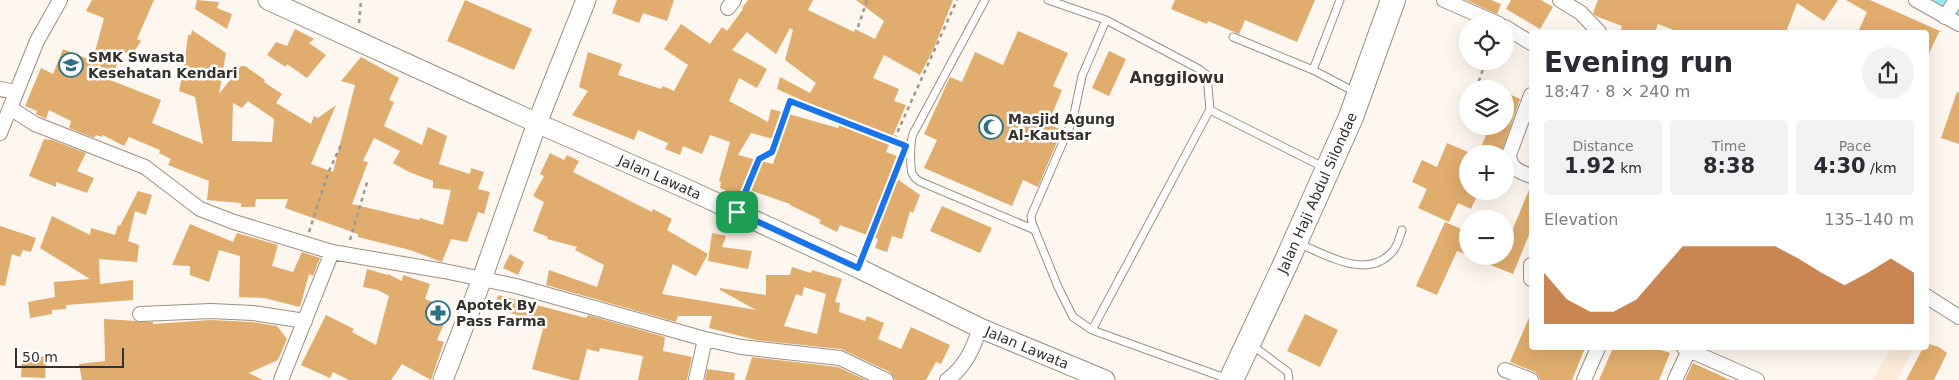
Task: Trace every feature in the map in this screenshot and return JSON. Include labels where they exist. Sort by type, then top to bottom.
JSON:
[{"type":"highway","name":"Jalan Haji Abdul Silondae","points":[[1231,380],[1328,169],[1360,94],[1393,0]]},
{"type":"street","points":[[0,133],[37,41],[60,0]]},
{"type":"street","name":"Jalan Lawata","points":[[268,0],[737,212],[858,268],[980,328],[1104,380]]},
{"type":"street","points":[[443,380],[482,279],[537,123],[586,0]]},
{"type":"street","points":[[1444,0],[1478,15]]},
{"type":"street","points":[[1560,0],[1581,13],[1597,30]]},
{"type":"street","points":[[1916,0],[1959,24]]},
{"type":"street","points":[[1945,17],[1956,0]]},
{"type":"street","points":[[1514,33],[1529,42]]},
{"type":"street","points":[[0,89],[16,92]]},
{"type":"street","points":[[1529,100],[1509,155],[1509,160],[1515,170],[1529,175]]},
{"type":"street","points":[[10,108],[41,126],[145,167],[200,209],[234,222],[339,253],[516,286],[705,339],[741,347],[840,358],[886,380]]},
{"type":"street","points":[[281,380],[305,321],[339,253]]},
{"type":"street","points":[[1929,298],[1959,317]]},
{"type":"street","points":[[140,314],[211,311],[245,312],[305,321]]},
{"type":"street","points":[[947,380],[961,368],[976,341],[980,328]]},
{"type":"street","points":[[696,380],[705,339]]},
{"type":"street","points":[[1584,380],[1597,350]]},
{"type":"street","points":[[1675,380],[1686,350]]},
{"type":"street","points":[[1691,350],[1758,380]]},
{"type":"street","points":[[1505,370],[1531,380]]},
{"type":"lane","points":[[984,0],[910,140],[912,173],[921,182],[1035,230]]},
{"type":"lane","points":[[1048,0],[1106,20],[1207,76],[1210,110],[1092,330]]},
{"type":"lane","points":[[1313,70],[1340,0]]},
{"type":"lane","points":[[1106,20],[1082,76],[1073,119],[1033,210],[1031,216],[1035,230],[1058,287],[1073,317],[1092,330],[1231,380]]},
{"type":"lane","points":[[1233,37],[1313,70],[1360,94]]},
{"type":"lane","points":[[1210,110],[1328,169]]},
{"type":"lane","points":[[1295,241],[1336,260],[1358,265],[1372,265],[1386,258],[1395,249],[1402,230]]},
{"type":"lane","points":[[1249,343],[1288,372],[1290,375],[1289,380]]},
{"type":"path","points":[[358,41],[360,0]]},
{"type":"path","points":[[858,27],[867,0]]},
{"type":"path","points":[[893,142],[957,0]]},
{"type":"path","points":[[737,212],[759,159],[772,152],[790,101],[899,144]]},
{"type":"path","points":[[306,243],[328,173],[341,145]]},
{"type":"path","points":[[858,268],[903,155]]},
{"type":"path","points":[[339,253],[368,179]]},
{"type":"shaded area","points":[[1890,350],[1913,350],[1897,380],[1873,380]]},
{"type":"building","points":[[92,0],[154,0],[137,39],[141,41],[131,56],[123,52],[110,80],[161,100],[152,123],[203,144],[195,97],[179,91],[188,35],[191,35],[192,30],[226,53],[219,94],[241,66],[245,66],[282,94],[276,103],[311,124],[314,116],[318,118],[336,105],[311,164],[333,172],[355,85],[341,81],[361,57],[399,78],[389,100],[394,102],[384,126],[422,145],[428,127],[447,136],[439,164],[470,174],[471,168],[484,172],[478,189],[490,192],[484,214],[478,212],[467,242],[451,239],[442,262],[410,250],[358,237],[358,234],[285,208],[288,199],[256,199],[255,207],[241,207],[241,203],[207,200],[209,181],[168,165],[171,159],[159,153],[160,150],[129,137],[124,146],[103,135],[102,137],[96,135],[94,138],[69,128],[71,121],[49,110],[46,119],[36,114],[37,111],[25,106],[41,68],[53,74],[63,49],[91,60],[104,18],[86,11]],"holes":[[[248,101],[274,119],[272,142],[232,141],[233,103],[242,108]],[[374,138],[400,151],[393,163],[409,172],[433,181],[433,188],[451,190],[443,225],[420,218],[419,220],[352,204],[368,162],[363,161]]]},
{"type":"building","points":[[197,0],[219,2],[217,8],[232,14],[227,29],[195,9]]},
{"type":"building","points":[[465,0],[532,29],[514,70],[447,41]]},
{"type":"building","points":[[617,0],[674,0],[667,21],[643,13],[639,23],[612,13]]},
{"type":"building","points":[[748,0],[813,0],[808,10],[854,32],[855,29],[875,39],[884,21],[856,0],[953,0],[934,48],[920,75],[884,55],[873,78],[899,89],[894,101],[906,105],[886,152],[897,156],[890,174],[920,195],[913,213],[910,211],[902,239],[892,236],[887,252],[875,248],[878,239],[840,225],[837,232],[819,223],[821,220],[790,204],[744,188],[740,197],[720,188],[721,182],[719,181],[730,142],[710,135],[702,154],[683,146],[680,155],[665,149],[668,143],[638,130],[634,140],[572,115],[588,91],[579,87],[588,52],[622,64],[618,75],[661,89],[663,86],[674,91],[688,65],[664,49],[681,24],[710,44],[722,27],[727,31]],"holes":[[[790,28],[793,30],[785,60],[816,83],[810,93],[780,77],[777,89],[842,119],[838,128],[771,109],[768,122],[729,101],[739,78],[757,88],[767,69],[732,50],[747,32],[776,54]],[[751,133],[781,141],[773,164],[738,155]]]},
{"type":"building","points":[[1175,0],[1315,0],[1297,42],[1245,20],[1239,34],[1208,21],[1207,24],[1171,9]]},
{"type":"building","points":[[1466,0],[1491,0],[1501,4],[1497,14]]},
{"type":"building","points":[[1511,0],[1541,0],[1553,7],[1540,29],[1506,9]]},
{"type":"building","points":[[1598,0],[1838,0],[1824,21],[1797,3],[1787,30],[1674,30],[1658,24],[1656,30],[1621,30],[1622,26],[1596,16],[1593,13]]},
{"type":"building","points":[[1846,0],[1870,0],[1942,32],[1939,32],[1929,54],[1929,30],[1859,30],[1867,12]]},
{"type":"building","points":[[295,29],[314,39],[309,43],[326,55],[307,78],[287,64],[286,67],[267,55],[276,42],[287,46]]},
{"type":"building","name":"Masjid Agung Al-Kautsar","points":[[1018,31],[1068,53],[1053,86],[1062,90],[1048,124],[1062,130],[1038,187],[1023,180],[1012,206],[924,168],[937,140],[924,134],[950,77],[962,82],[975,52],[1003,65]]},
{"type":"building","points":[[1109,51],[1126,59],[1109,96],[1092,88]]},
{"type":"building","points":[[1957,92],[1959,93],[1959,144],[1941,138]]},
{"type":"building","points":[[1514,96],[1520,99],[1514,116]]},
{"type":"building","points":[[1486,135],[1508,135],[1504,145],[1482,145]]},
{"type":"building","points":[[44,139],[52,140],[86,153],[77,171],[94,178],[87,193],[56,182],[56,187],[29,176]]},
{"type":"building","points":[[1447,143],[1459,148],[1459,200],[1475,200],[1471,209],[1458,203],[1449,222],[1418,208],[1427,189],[1412,182],[1422,160],[1437,167]]},
{"type":"building","points":[[550,153],[564,160],[567,155],[579,161],[573,172],[652,212],[653,209],[672,219],[667,230],[708,254],[696,276],[673,264],[662,294],[756,310],[720,290],[720,288],[766,295],[766,275],[790,275],[792,267],[811,273],[812,270],[842,279],[835,302],[840,303],[839,312],[865,321],[867,316],[884,323],[878,339],[901,349],[911,327],[950,345],[941,364],[936,362],[926,380],[895,380],[890,372],[841,349],[756,340],[709,328],[712,316],[678,316],[676,322],[546,285],[549,270],[597,287],[604,265],[575,250],[577,247],[547,239],[548,237],[533,231],[544,202],[533,196],[544,176],[540,174]],"holes":[[[804,287],[826,294],[817,334],[784,326],[796,294],[802,296]]]},
{"type":"building","points":[[1529,190],[1529,235],[1513,274],[1491,265],[1514,265],[1514,226]]},
{"type":"building","points":[[138,191],[152,195],[146,215],[135,211],[128,241],[139,245],[137,262],[99,259],[100,284],[133,280],[133,300],[66,305],[66,309],[52,310],[52,314],[30,318],[28,302],[55,297],[54,282],[90,279],[40,248],[52,216],[90,235],[91,228],[115,235],[118,225],[120,226]]},
{"type":"building","points":[[942,206],[992,228],[980,253],[930,231]]},
{"type":"building","points":[[1445,222],[1459,228],[1459,252],[1457,251],[1437,295],[1416,286]]},
{"type":"building","points":[[190,224],[233,242],[237,233],[278,245],[272,266],[293,272],[302,252],[320,258],[313,276],[309,274],[300,307],[264,298],[239,297],[240,256],[219,250],[209,282],[190,275],[190,266],[172,265]]},
{"type":"building","points":[[0,226],[36,238],[31,252],[23,250],[20,257],[12,254],[5,286],[0,285]]},
{"type":"building","points":[[712,233],[726,236],[722,247],[752,251],[748,269],[708,261]]},
{"type":"building","points":[[510,254],[524,262],[518,275],[503,268]]},
{"type":"building","points":[[367,269],[388,274],[402,281],[403,275],[430,284],[425,299],[450,309],[437,340],[444,342],[431,380],[402,364],[391,380],[349,380],[333,372],[330,378],[301,365],[326,315],[354,329],[352,332],[376,345],[389,296],[378,290],[363,287]]},
{"type":"building","points":[[498,295],[586,318],[588,315],[665,337],[663,351],[692,357],[687,380],[638,380],[643,356],[600,348],[599,352],[587,349],[579,380],[572,380],[532,369],[543,329],[522,325],[524,317],[494,308]]},
{"type":"building","points":[[1305,314],[1338,330],[1320,367],[1287,351]]},
{"type":"building","points":[[1529,318],[1529,350],[1584,350],[1572,380],[1540,380],[1535,372],[1510,362]]},
{"type":"building","points":[[104,319],[153,322],[153,324],[211,320],[252,322],[277,326],[287,339],[278,360],[249,373],[263,380],[82,380],[79,364],[105,361]]},
{"type":"building","points":[[1929,344],[1939,347],[1947,353],[1934,380],[1906,380],[1922,350],[1929,350]]},
{"type":"building","points":[[1612,350],[1661,350],[1670,353],[1659,380],[1599,380]]},
{"type":"building","points":[[22,355],[46,357],[45,378],[21,377]]},
{"type":"building","points":[[752,357],[838,367],[866,380],[745,380]]},
{"type":"building","points":[[1693,363],[1730,380],[1685,380]]},
{"type":"building","points":[[707,369],[735,373],[734,380],[705,380]]},
{"type":"waterway","points":[[1941,0],[1959,12]]},
{"type":"place","name":"SMK Swasta Kesehatan Kendari","points":[[71,65]]},
{"type":"place","name":"Masjid Agung Al-Kautsar","points":[[991,127]]},
{"type":"place","name":"Apotek By Pass Farma","points":[[438,313]]},
{"type":"district","name":"Anggilowu","points":[[1177,77]]},
{"type":"route","points":[[790,101],[906,146],[858,268],[737,212],[759,159],[772,152],[790,101]]}]
